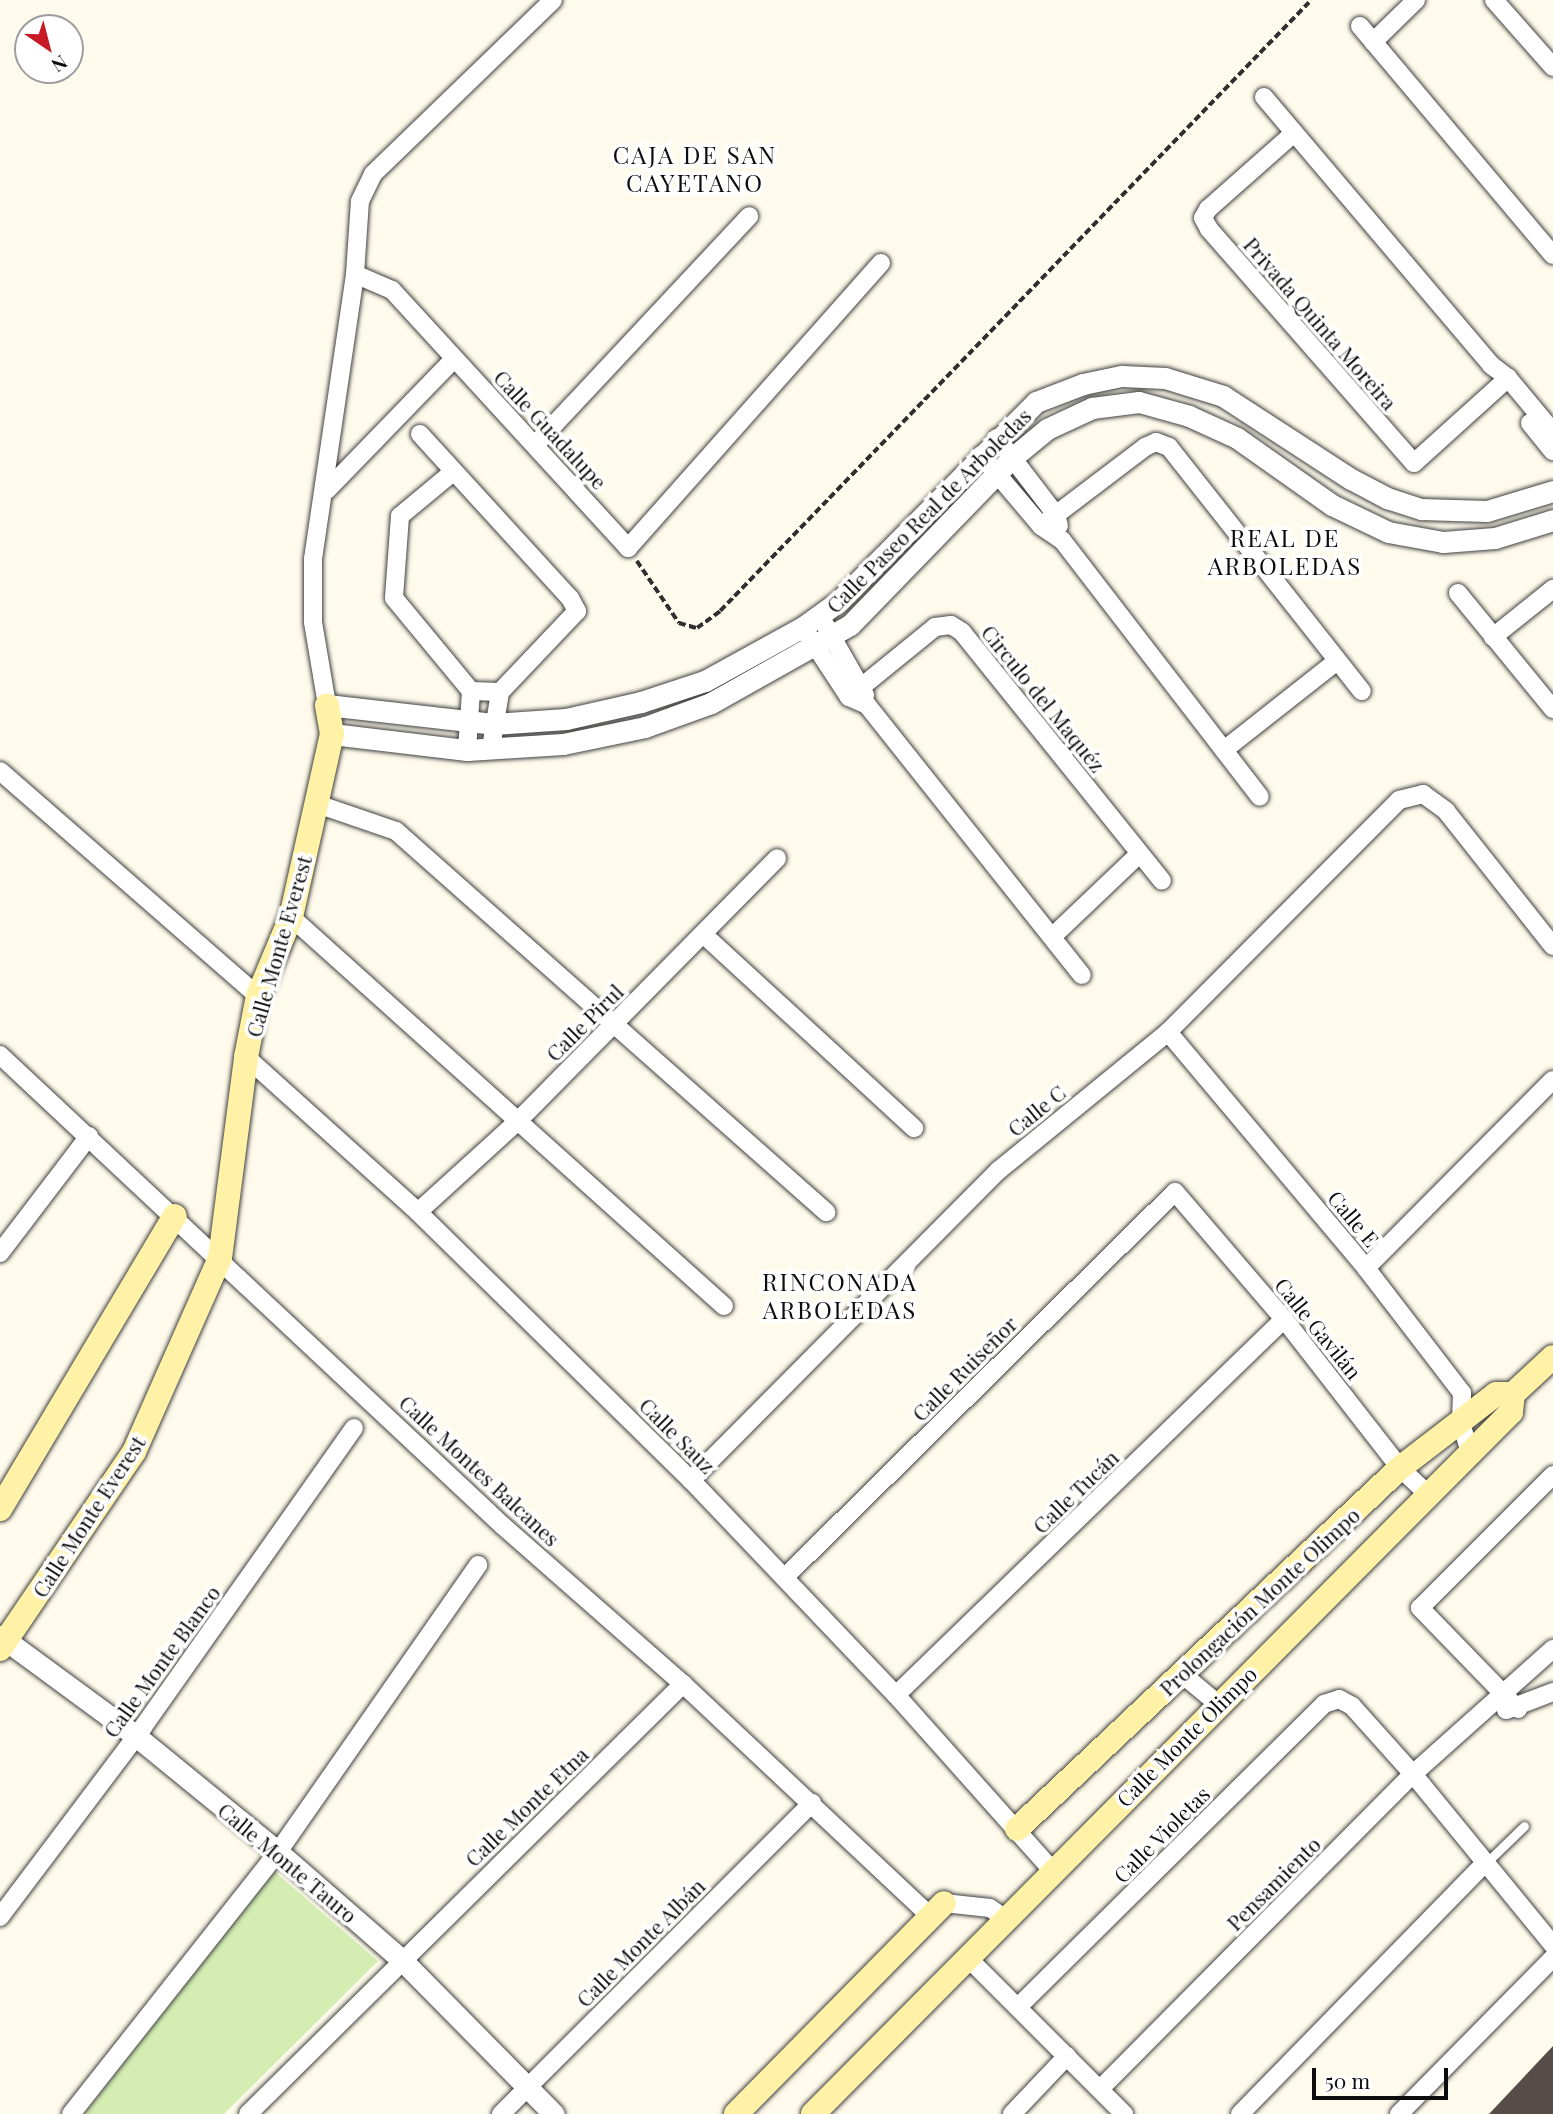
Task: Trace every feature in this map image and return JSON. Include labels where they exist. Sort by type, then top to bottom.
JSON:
[{"type":"main road","name":"Calle Monte Everest","points":[[2,1642],[134,1452],[220,1258],[246,1057],[258,996],[291,917],[332,734],[327,705]]},
{"type":"main road","points":[[0,1509],[175,1216]]},
{"type":"main road","name":"Calle Monte Olimpo","points":[[813,2114],[971,1960],[1052,1870],[1511,1412],[1513,1394],[1553,1357]]},
{"type":"main road","name":"Prolongación Monte Olimpo","points":[[1017,1829],[1400,1468],[1461,1424],[1496,1394],[1513,1394]]},
{"type":"main road","points":[[736,2114],[937,1910]]},
{"type":"street","name":"Calle Monte Everest","points":[[327,705],[313,622],[313,559],[327,490],[355,274],[360,201],[373,174],[552,0]]},
{"type":"street","points":[[1373,42],[1416,0]]},
{"type":"street","points":[[1494,0],[1553,67]]},
{"type":"street","points":[[1360,26],[1553,255]]},
{"type":"street","points":[[1264,97],[1491,365],[1553,451]]},
{"type":"street","name":"Privada Quinta Moreira","points":[[1294,133],[1208,209],[1203,218],[1209,229],[1413,463],[1503,381]]},
{"type":"street","points":[[536,444],[748,216]]},
{"type":"street","points":[[628,548],[881,263]]},
{"type":"street","name":"Calle Guadalupe","points":[[355,274],[392,290],[536,444],[628,548]]},
{"type":"street","points":[[327,490],[454,359]]},
{"type":"street","name":"Calle Paseo Real de Arboledas","points":[[327,705],[471,725],[493,724],[566,719],[641,702],[705,681],[811,622],[1036,402],[1083,384],[1122,376],[1165,378],[1223,396],[1351,479],[1387,498],[1421,509],[1487,511],[1553,491]]},
{"type":"street","points":[[1503,381],[1553,432]]},
{"type":"street","points":[[332,734],[467,750],[563,744],[645,727],[711,703],[825,643],[1012,458],[1047,429],[1092,408],[1139,402],[1189,416],[1237,438],[1332,505],[1388,533],[1443,542],[1495,538],[1553,520]]},
{"type":"street","points":[[421,434],[570,598],[577,611],[500,692],[491,748]]},
{"type":"street","points":[[997,438],[1056,515],[1062,540]]},
{"type":"street","points":[[1041,526],[1144,447],[1156,442],[1169,447],[1336,662],[1362,691]]},
{"type":"street","points":[[981,455],[1041,526],[1062,540],[1260,797]]},
{"type":"street","points":[[453,472],[400,516],[394,598],[471,691],[471,725],[467,750]]},
{"type":"street","points":[[1493,637],[1553,589]]},
{"type":"street","points":[[1458,593],[1553,709]]},
{"type":"street","points":[[811,622],[825,643],[864,686],[867,705]]},
{"type":"street","name":"Circulo del Maquéz","points":[[849,697],[935,627],[951,625],[962,632],[1162,880]]},
{"type":"street","points":[[825,643],[849,697],[867,705],[1082,975]]},
{"type":"street","points":[[1224,750],[1336,662]]},
{"type":"street","points":[[471,691],[500,692]]},
{"type":"street","points":[[0,771],[258,996]]},
{"type":"street","name":"Calle C","points":[[691,1480],[999,1170],[1168,1032],[1399,800],[1423,794],[1446,811],[1553,946]]},
{"type":"street","points":[[317,804],[396,831],[611,1026],[825,1212]]},
{"type":"street","points":[[1053,936],[1139,854]]},
{"type":"street","name":"Calle Pirul","points":[[418,1212],[518,1121],[777,858]]},
{"type":"street","points":[[291,917],[724,1306]]},
{"type":"street","points":[[703,934],[915,1128]]},
{"type":"street","name":"Calle E","points":[[1168,1032],[1366,1268],[1462,1393],[1461,1424],[1469,1451]]},
{"type":"street","name":"Calle Montes Balcanes","points":[[0,1055],[220,1258],[503,1526],[812,1803],[937,1910]]},
{"type":"street","name":"Calle Sauz","points":[[246,1057],[418,1212],[691,1480],[896,1695],[1052,1870]]},
{"type":"street","points":[[1366,1268],[1553,1080]]},
{"type":"street","points":[[0,1253],[89,1136]]},
{"type":"street","name":"Calle Gavilán","points":[[1175,1192],[1284,1319],[1400,1468],[1427,1493]]},
{"type":"street","name":"Calle Ruiseñor","points":[[785,1577],[1175,1192]]},
{"type":"street","name":"Calle Tucán","points":[[896,1695],[1284,1319]]},
{"type":"street","name":"Calle Monte Blanco","points":[[0,1917],[136,1736],[354,1428]]},
{"type":"street","points":[[1518,1709],[1420,1608],[1553,1475]]},
{"type":"street","points":[[71,2114],[278,1852],[478,1565]]},
{"type":"street","name":"Calle Monte Tauro","points":[[2,1642],[136,1736],[278,1852],[402,1960],[554,2114]]},
{"type":"street","name":"Pensamiento","points":[[1100,2089],[1413,1774],[1505,1695],[1553,1649]]},
{"type":"street","points":[[1182,1674],[1217,1704]]},
{"type":"street","name":"Calle Monte Etna","points":[[248,2114],[682,1684]]},
{"type":"street","points":[[1482,1714],[1518,1709],[1553,1692]]},
{"type":"street","name":"Calle Violetas","points":[[1018,2007],[1324,1703],[1339,1699],[1352,1706],[1413,1774]]},
{"type":"street","points":[[1413,1774],[1553,1945]]},
{"type":"street","name":"Calle Monte Albán","points":[[501,2114],[812,1803]]},
{"type":"street","points":[[1240,2114],[1484,1864]]},
{"type":"street","points":[[937,1910],[990,1908],[1007,1920]]},
{"type":"street","points":[[1399,2114],[1553,1958]]},
{"type":"street","points":[[971,1960],[1124,2114]]},
{"type":"street","points":[[1012,2114],[1067,2056]]},
{"type":"lane","points":[[1484,1864],[1524,1826]]},
{"type":"path","points":[[628,548],[679,623],[697,628],[720,611],[1311,0]]},
{"type":"green space","points":[[274,1871],[378,1961],[224,2114],[84,2114]]},
{"type":"building","points":[[1553,2046],[1553,2114],[1489,2114]]},
{"type":"district","name":"CAJA DE SAN CAYETANO","points":[[695,169]]},
{"type":"district","name":"REAL DE ARBOLEDAS","points":[[1285,552]]},
{"type":"district","name":"RINCONADA ARBOLEDAS","points":[[840,1296]]}]
